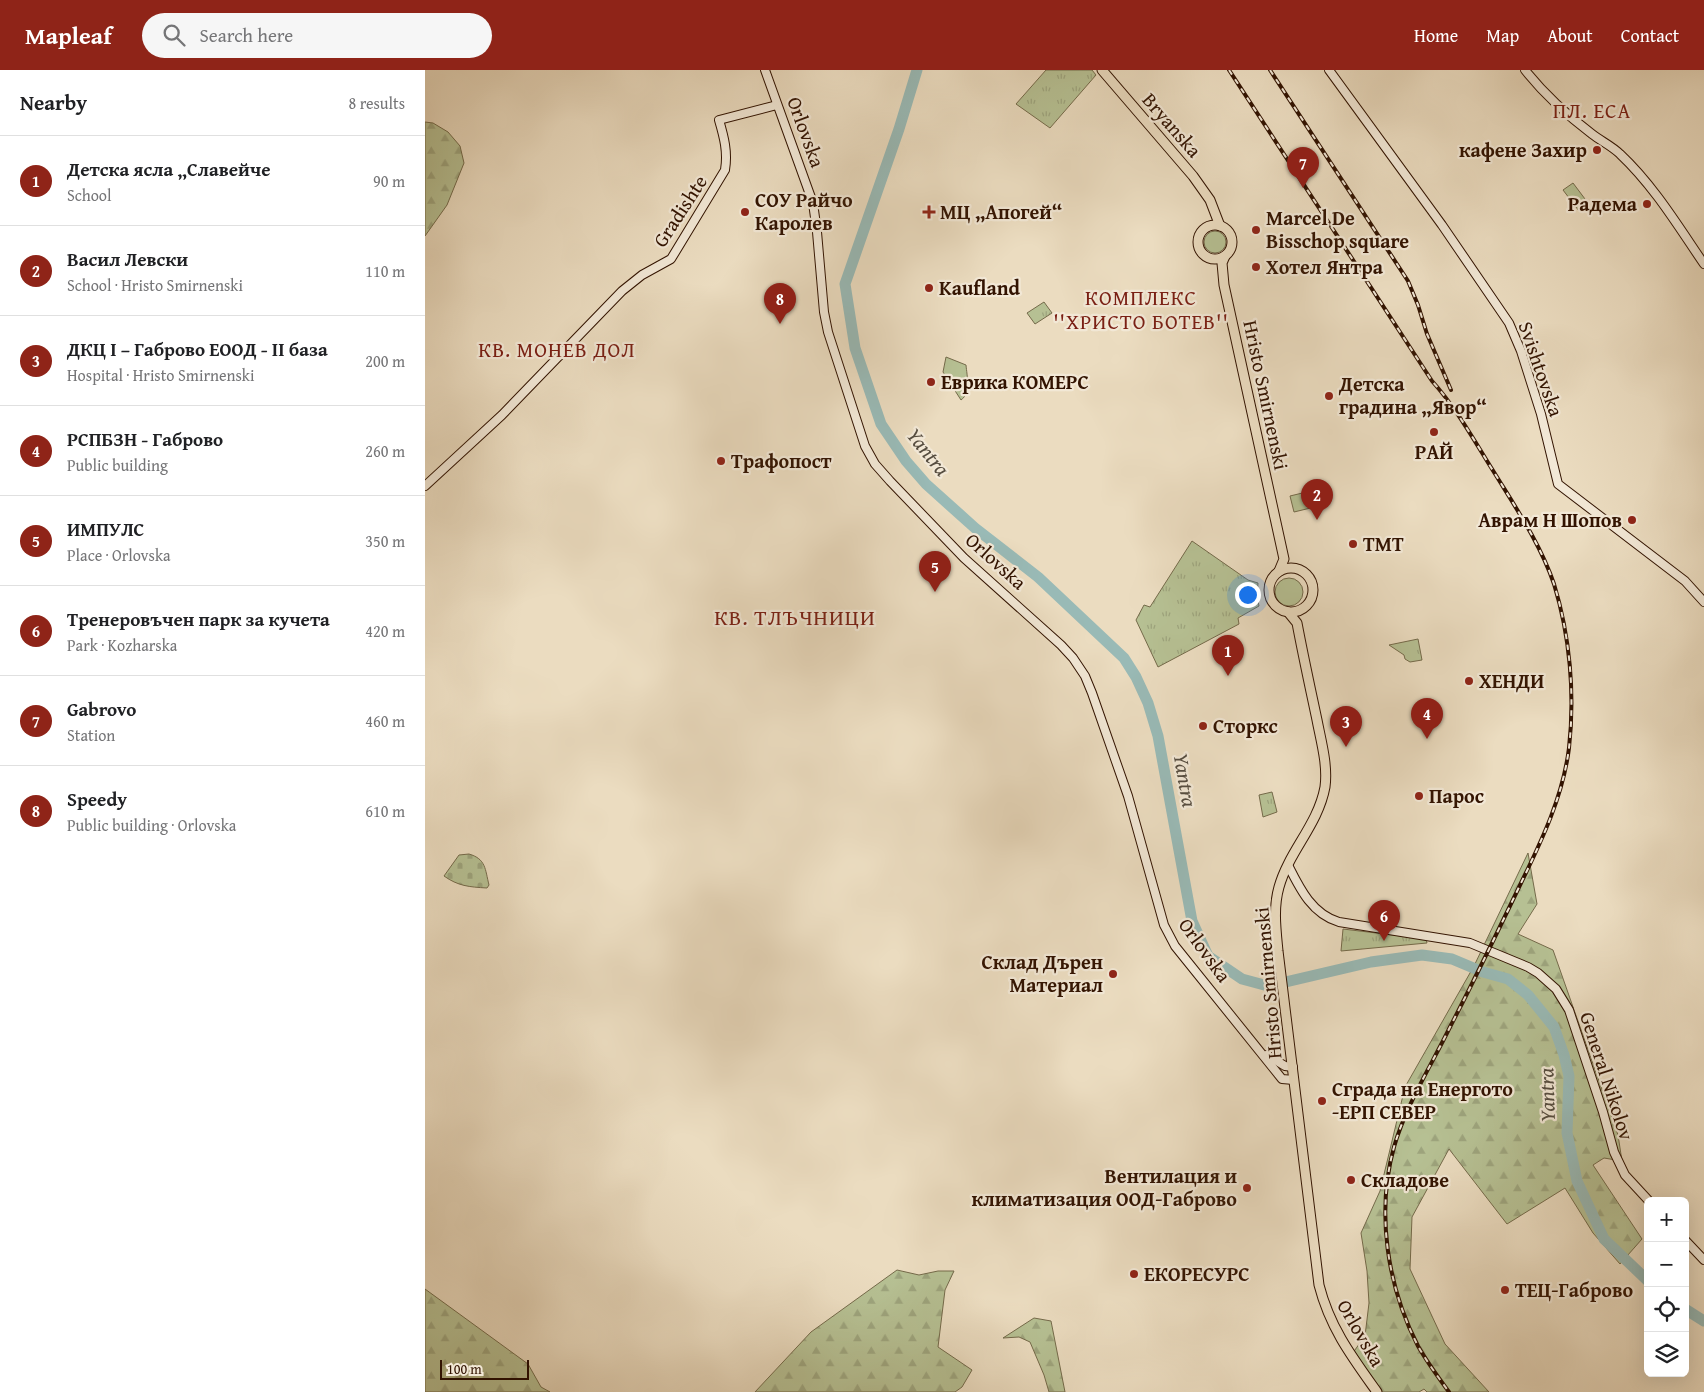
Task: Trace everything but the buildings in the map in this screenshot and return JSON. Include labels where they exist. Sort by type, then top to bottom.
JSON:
[{"type":"main road","name":"Bryanska","points":[[1101,70],[1193,176],[1210,200],[1220,226]]},
{"type":"main road","points":[[1206,228],[1213,225],[1220,226],[1229,233],[1232,241],[1231,249],[1225,256],[1215,259],[1207,257],[1202,253],[1198,243],[1200,235],[1206,228],[1212,206]]},
{"type":"main road","name":"Hristo Smirnenski","points":[[1225,256],[1222,263],[1224,285],[1284,559]]},
{"type":"main road","name":"Hristo Smirnenski","points":[[1207,257],[1224,285]]},
{"type":"main road","points":[[1297,623],[1311,598],[1313,587],[1307,575],[1289,565],[1284,559],[1279,571],[1270,582],[1269,595],[1276,606],[1288,612],[1299,611],[1305,607]]},
{"type":"main road","points":[[1279,571],[1289,568],[1299,570]]},
{"type":"main road","name":"Hristo Smirnenski","points":[[1288,612],[1297,623],[1324,758],[1325,784],[1323,796],[1313,822],[1281,882],[1277,901],[1278,951],[1293,1067]]},
{"type":"main road","name":"Orlovska","points":[[1293,1067],[1320,1292],[1335,1330],[1377,1392]]},
{"type":"street","name":"Orlovska","points":[[765,70],[813,203],[824,312],[828,332],[865,446],[875,464],[890,481],[964,558],[1073,658],[1085,676],[1128,796],[1163,925],[1175,946],[1283,1079],[1294,1080]]},
{"type":"street","name":"Svishtovska","points":[[1329,70],[1442,224],[1509,323],[1521,351],[1541,414],[1557,484],[1685,581],[1704,602]]},
{"type":"street","points":[[1525,70],[1557,105],[1618,152],[1639,173],[1704,264]]},
{"type":"street","name":"Gradishte","points":[[425,486],[502,415],[622,291],[642,275],[671,259],[725,170],[727,159],[726,147],[719,120],[777,105]]},
{"type":"street","name":"General Nikolov","points":[[1288,866],[1314,908],[1326,917],[1333,920],[1470,942],[1528,967],[1548,980],[1569,1010],[1603,1112],[1614,1152],[1625,1175],[1645,1197]]},
{"type":"street","name":"Orlovska","points":[[1263,1053],[1285,1066],[1293,1067]]},
{"type":"street","points":[[1687,1242],[1704,1260]]},
{"type":"green space","points":[[1046,70],[1092,70],[1096,75],[1050,128],[1016,104]]},
{"type":"green space","points":[[425,122],[433,123],[448,132],[460,146],[464,163],[447,205],[425,236]]},
{"type":"green space","points":[[1573,183],[1588,203],[1579,211],[1563,190]]},
{"type":"green space","points":[[1215,231],[1223,234],[1226,242],[1223,250],[1215,253],[1207,250],[1204,242],[1207,234]]},
{"type":"green space","points":[[1044,302],[1052,313],[1035,324],[1027,313]]},
{"type":"green space","points":[[946,357],[966,365],[967,389],[961,400],[943,372]]},
{"type":"green space","points":[[1323,488],[1327,504],[1294,512],[1290,496]]},
{"type":"green space","points":[[1192,541],[1248,580],[1258,583],[1257,597],[1259,606],[1238,618],[1239,624],[1158,667],[1136,620],[1144,605],[1150,607]]},
{"type":"green space","points":[[1289,578],[1299,582],[1303,592],[1299,602],[1289,606],[1279,602],[1275,592],[1279,582]]},
{"type":"green space","points":[[1418,639],[1422,660],[1410,662],[1405,659],[1404,655],[1389,645]]},
{"type":"green space","points":[[1272,792],[1277,812],[1263,817],[1259,795]]},
{"type":"green space","points":[[1528,853],[1537,904],[1518,934],[1553,950],[1618,1135],[1622,1161],[1604,1158],[1593,1165],[1642,1239],[1620,1264],[1593,1233],[1565,1188],[1507,1224],[1449,1149],[1412,1217],[1410,1269],[1445,1344],[1489,1392],[1427,1392],[1424,1389],[1419,1392],[1381,1392],[1352,1354],[1365,1336],[1369,1303],[1367,1271],[1361,1233],[1380,1191],[1405,1087],[1474,966]]},
{"type":"green space","points":[[469,854],[475,856],[484,865],[489,885],[487,888],[464,885],[444,876],[459,855]]},
{"type":"green space","points":[[1343,929],[1426,939],[1427,943],[1341,951]]},
{"type":"green space","points":[[897,1270],[919,1275],[938,1271],[954,1271],[945,1290],[938,1347],[972,1370],[962,1387],[955,1392],[755,1392],[811,1332]]},
{"type":"green space","points":[[425,1289],[528,1364],[541,1387],[550,1392],[425,1392]]},
{"type":"green space","points":[[1034,1318],[1051,1321],[1065,1392],[1049,1392],[1030,1342],[1019,1337],[1003,1338]]},
{"type":"waterway","name":"Yantra","points":[[917,70],[899,129],[845,284],[855,348],[881,424],[906,461],[926,484],[975,528],[1038,577],[1124,658],[1136,677],[1148,703],[1158,736],[1192,921],[1208,956],[1242,979],[1268,986],[1371,962],[1422,955],[1452,959],[1483,972],[1508,979],[1528,995],[1554,1027],[1569,1076],[1567,1133],[1577,1181],[1604,1239],[1644,1277]]},
{"type":"waterway","name":"Yantra","points":[[1689,1312],[1704,1321]]},
{"type":"railway","points":[[1229,70],[1432,381],[1466,428],[1521,516],[1549,570],[1564,624],[1570,665],[1571,728],[1566,766],[1557,800],[1537,851],[1405,1116],[1394,1147],[1389,1172],[1386,1197],[1386,1223],[1392,1274],[1407,1323],[1418,1346],[1449,1392]]},
{"type":"railway","points":[[1270,70],[1408,281],[1427,334],[1451,390]]},
{"type":"place","name":"кафене Захир","points":[[1597,150]]},
{"type":"place","name":"Gabrovo","points":[[1303,188]]},
{"type":"place","name":"Радема","points":[[1647,204]]},
{"type":"place","name":"СОУ Райчо Каролев","points":[[745,212]]},
{"type":"place","name":"МЦ „Апогей“","points":[[929,212]]},
{"type":"place","name":"Marcel De Bisschop square","points":[[1256,230]]},
{"type":"place","name":"Хотел Янтра","points":[[1256,267]]},
{"type":"place","name":"Kaufland","points":[[929,288]]},
{"type":"place","name":"Speedy","points":[[780,324]]},
{"type":"place","name":"Еврика КОМЕРС","points":[[931,382]]},
{"type":"place","name":"Детска градина „Явор“","points":[[1329,396]]},
{"type":"place","name":"РАЙ","points":[[1434,432]]},
{"type":"place","name":"Трафопост","points":[[721,461]]},
{"type":"place","name":"Васил Левски","points":[[1317,520]]},
{"type":"place","name":"Аврам Н Шопов","points":[[1632,520]]},
{"type":"place","name":"TMT","points":[[1353,544]]},
{"type":"place","name":"ИМПУЛС","points":[[935,592]]},
{"type":"place","name":"Детска ясла „Славейче","points":[[1228,676]]},
{"type":"place","name":"ХЕНДИ","points":[[1469,681]]},
{"type":"place","name":"Сторкс","points":[[1203,726]]},
{"type":"place","name":"РСПБЗН - Габрово","points":[[1427,739]]},
{"type":"place","name":"ДКЦ І – Габрово ЕООД - II база","points":[[1346,747]]},
{"type":"place","name":"Парос","points":[[1419,796]]},
{"type":"place","name":"Тренеровъчен парк за кучета","points":[[1384,941]]},
{"type":"place","name":"Склад Дърен Материал","points":[[1113,974]]},
{"type":"place","name":"Сграда на Енергото -ЕРП СЕВЕР","points":[[1322,1101]]},
{"type":"place","name":"Складове","points":[[1351,1180]]},
{"type":"place","name":"Вентилация и климатизация ООД-Габрово","points":[[1247,1188]]},
{"type":"place","name":"ЕКОРЕСУРС","points":[[1134,1274]]},
{"type":"place","name":"ТЕЦ-Габрово","points":[[1505,1290]]},
{"type":"district","name":"ПЛ. ЕСА","points":[[1592,111]]},
{"type":"district","name":"КОМПЛЕКС ''ХРИСТО БОТЕВ''","points":[[1141,310]]},
{"type":"district","name":"КВ. МОНЕВ ДОЛ","points":[[557,350]]},
{"type":"district","name":"КВ. ТЛЪЧНИЦИ","points":[[795,617]]}]
